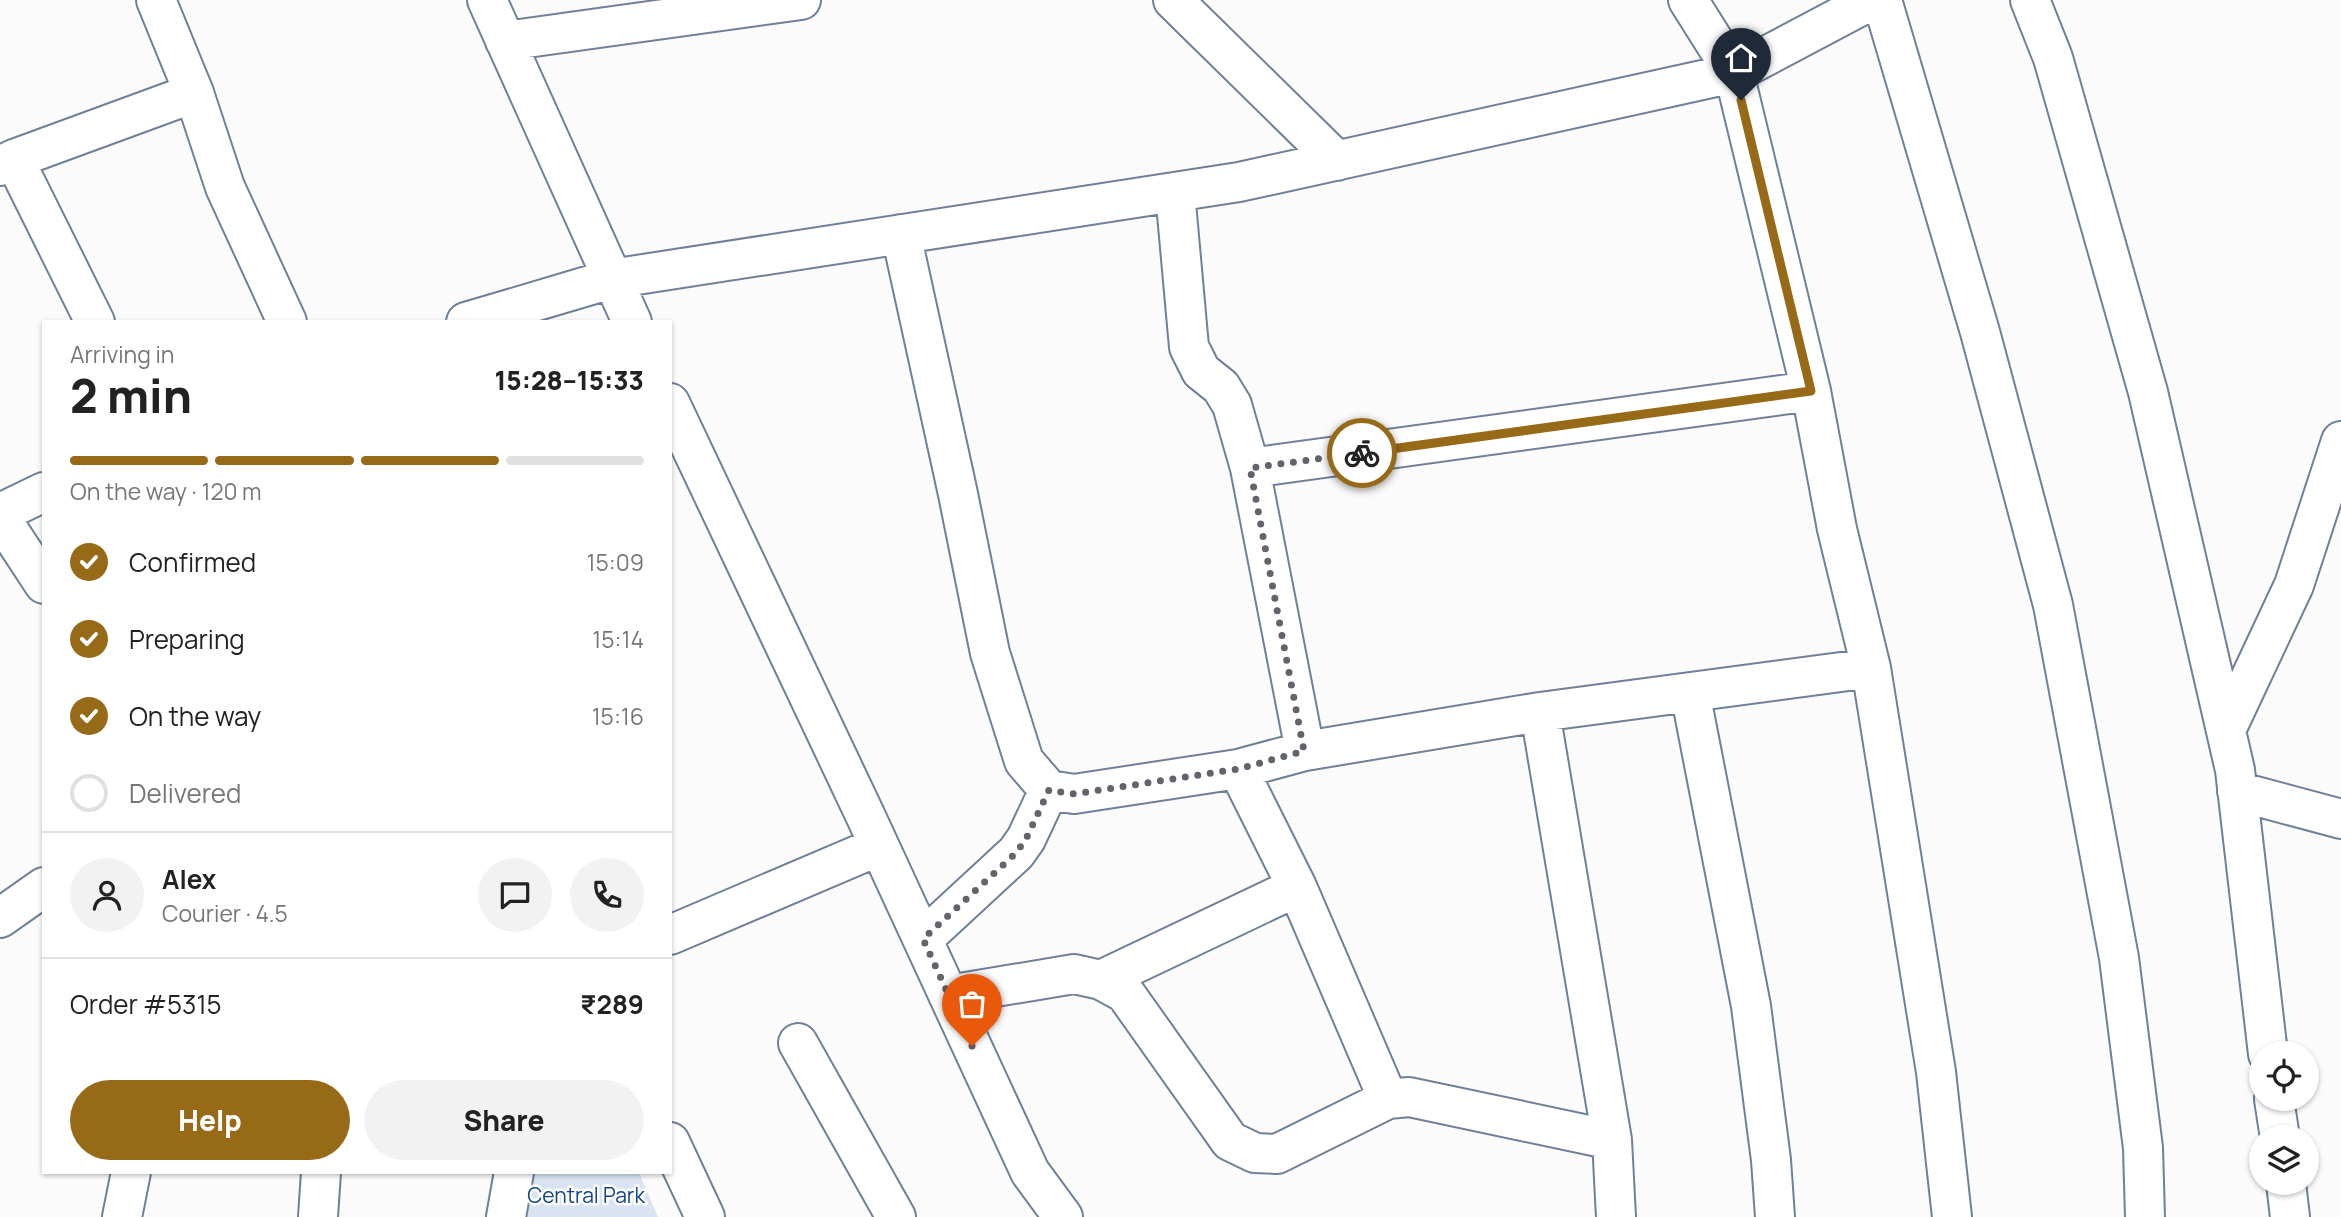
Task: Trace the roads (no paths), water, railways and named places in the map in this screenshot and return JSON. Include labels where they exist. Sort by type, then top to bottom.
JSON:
[{"type":"street","points":[[156,0],[194,93],[225,187],[285,320]]},
{"type":"street","points":[[487,0],[631,320]]},
{"type":"street","points":[[505,41],[801,0]]},
{"type":"street","points":[[1173,0],[1337,161]]},
{"type":"street","points":[[1688,0],[1734,73],[1811,391],[1837,529],[1871,668],[1936,1072],[1952,1217]]},
{"type":"street","points":[[473,320],[611,279],[1239,182],[1734,73],[1872,0]]},
{"type":"street","points":[[1882,0],[1980,331],[2053,605],[2119,958],[2143,1148],[2145,1217]]},
{"type":"street","points":[[2030,0],[2053,58],[2148,392],[2226,730],[2237,791],[2266,1041]]},
{"type":"street","points":[[94,320],[7,162],[194,93]]},
{"type":"street","points":[[1175,192],[1189,347],[1201,371],[1221,387],[1231,405],[1250,468],[1304,751]]},
{"type":"street","points":[[901,234],[990,653],[1024,761],[1049,790],[1074,794],[1238,769],[1304,751],[1540,712],[1871,668]]},
{"type":"street","points":[[1250,468],[1811,391]]},
{"type":"street","points":[[672,407],[1030,1172],[1063,1217]]},
{"type":"street","points":[[2226,730],[2294,585],[2341,441]]},
{"type":"street","points":[[42,493],[0,515],[42,581]]},
{"type":"street","points":[[1690,692],[1751,1006],[1771,1160],[1775,1217]]},
{"type":"street","points":[[1540,712],[1612,1140],[1616,1217]]},
{"type":"street","points":[[1238,769],[1297,887],[1388,1099]]},
{"type":"street","points":[[923,939],[1016,853],[1026,839],[1049,790]]},
{"type":"street","points":[[2237,791],[2341,819]]},
{"type":"street","points":[[672,934],[879,846]]},
{"type":"street","points":[[1101,980],[1297,887]]},
{"type":"street","points":[[0,918],[42,888]]},
{"type":"street","points":[[948,995],[1074,974],[1101,980],[1125,993],[1230,1141],[1255,1153],[1277,1154],[1388,1099],[1409,1097],[1612,1140]]},
{"type":"street","points":[[798,1042],[896,1217]]},
{"type":"street","points":[[672,1146],[705,1217]]},
{"type":"street","points":[[122,1217],[131,1174]]},
{"type":"street","points":[[318,1217],[321,1174]]},
{"type":"street","points":[[506,1217],[513,1174]]},
{"type":"street","points":[[2287,1195],[2290,1217]]},
{"type":"park label","name":"Central Park","points":[[586,1195]]}]
